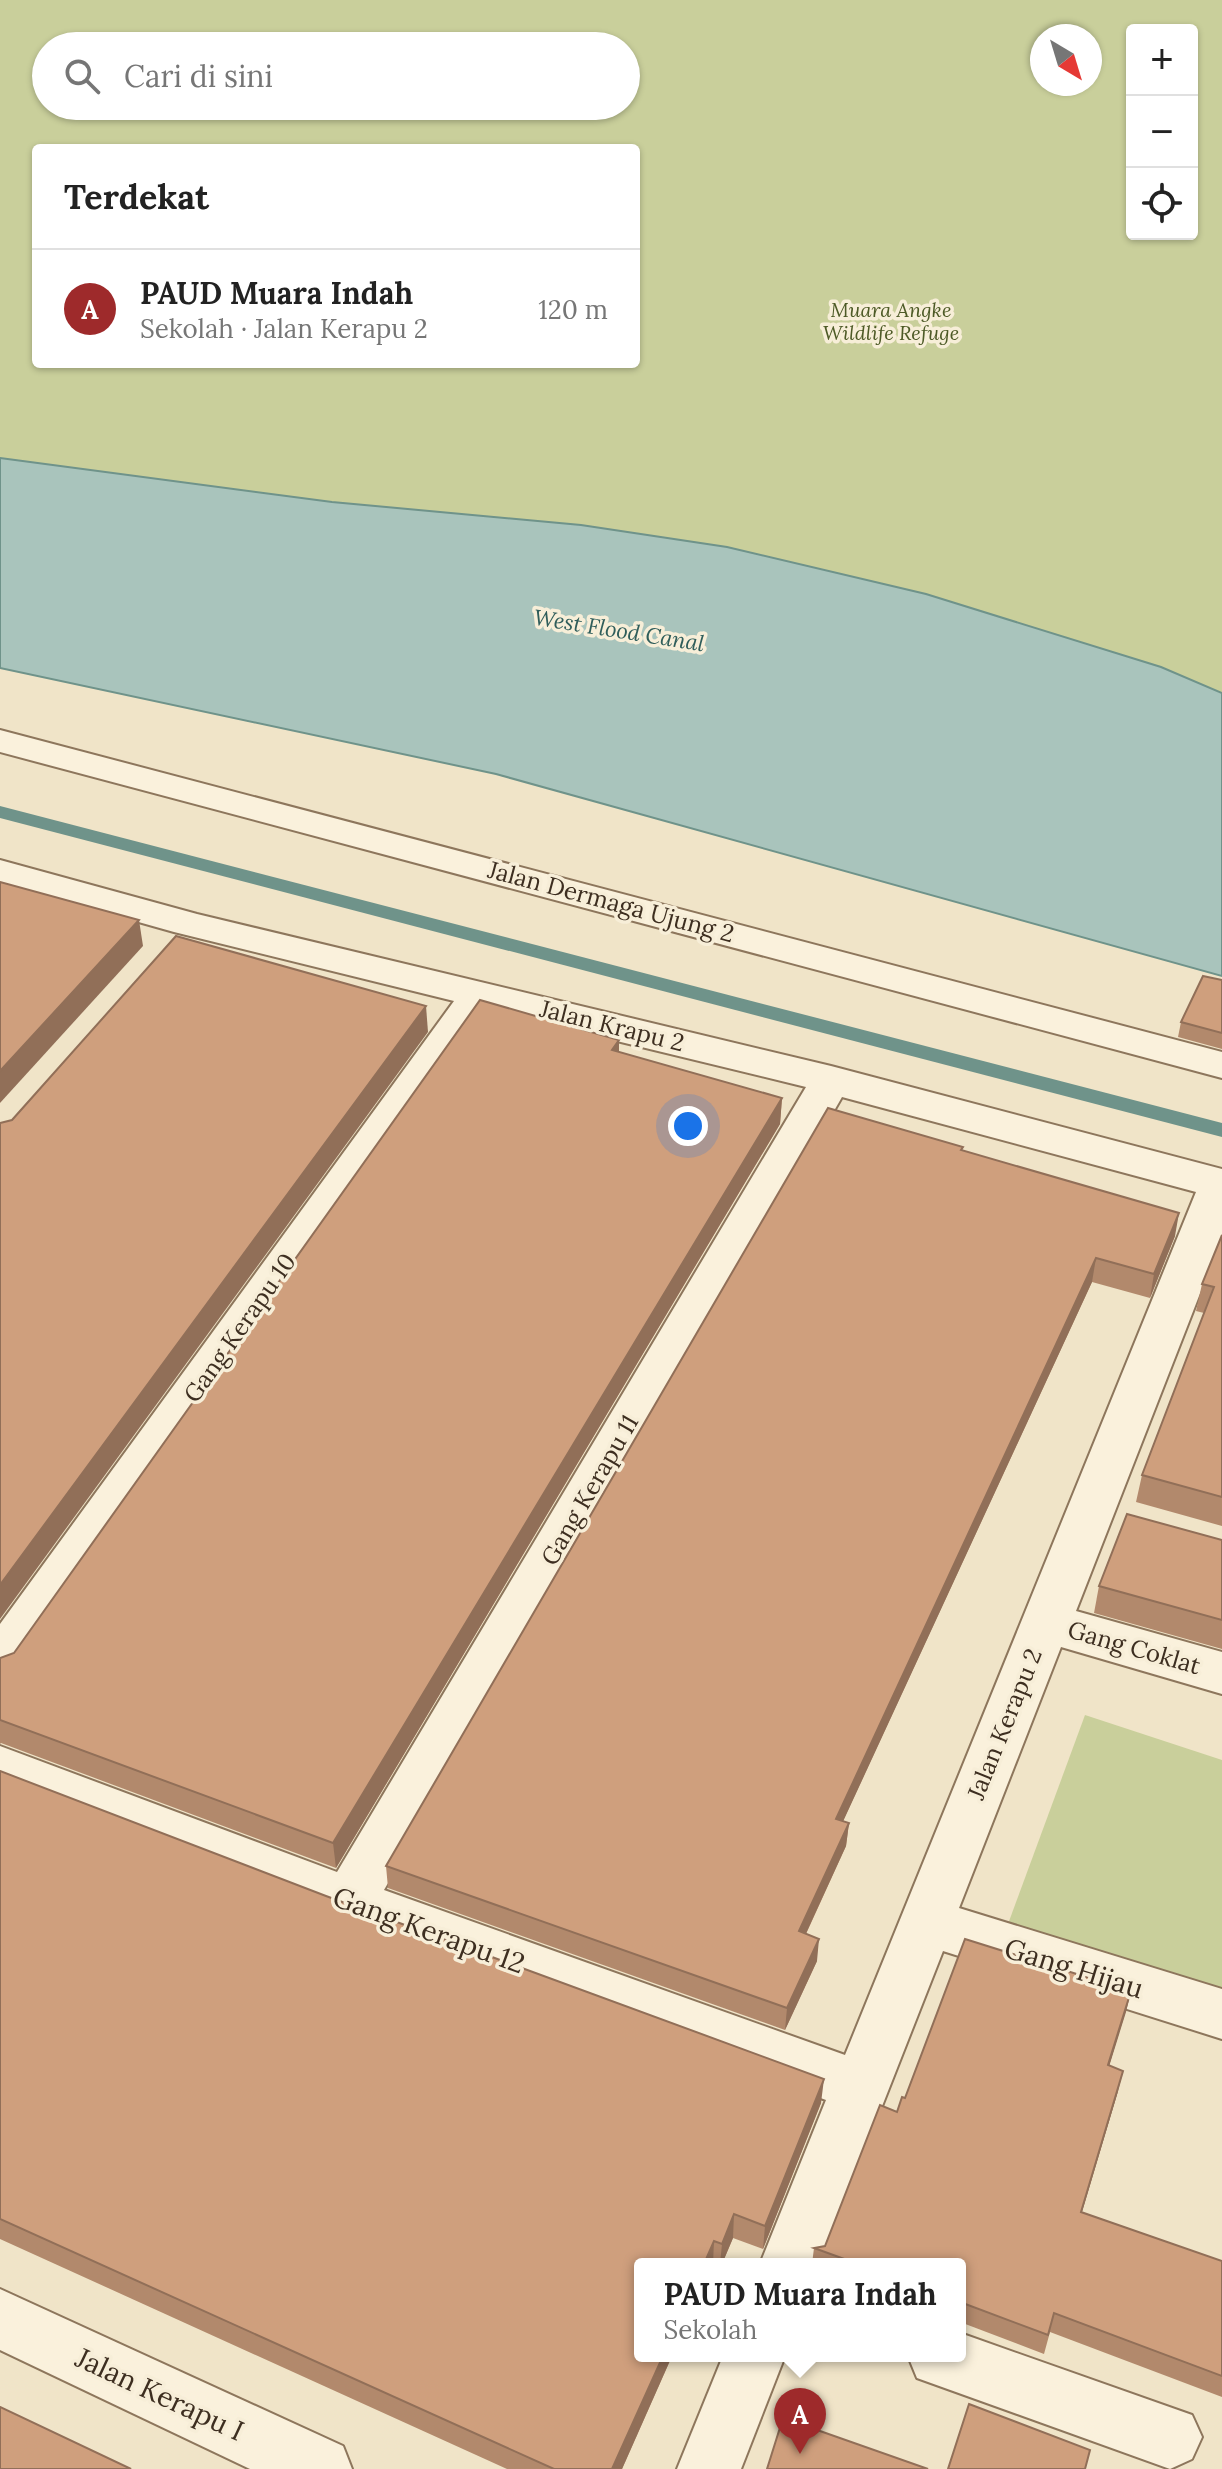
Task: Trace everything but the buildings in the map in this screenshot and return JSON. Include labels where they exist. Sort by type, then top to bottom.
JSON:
[{"type":"street","name":"Jalan Dermaga Ujung 2","points":[[0,741],[1222,1065]]},
{"type":"street","name":"Jalan Krapu 2","points":[[0,871],[188,924],[831,1080],[1221,1184]]},
{"type":"street","points":[[157,959],[188,924]]},
{"type":"street","name":"Gang Kerapu 10","points":[[0,1663],[130,1485],[404,1095],[481,993]]},
{"type":"street","name":"Gang Kerapu 11","points":[[349,1901],[831,1080]]},
{"type":"street","name":"Jalan Kerapu 2","points":[[792,2258],[1046,1623],[1113,1518],[1221,1184]]},
{"type":"street","name":"Gang Coklat","points":[[1046,1623],[1222,1673]]},
{"type":"street","name":"Gang Kerapu 12","points":[[0,1768],[349,1901],[859,2086]]},
{"type":"street","name":"Gang Hijau","points":[[926,1922],[1222,2014]]},
{"type":"street","name":"Jalan Kerapu I","points":[[0,2319],[320,2469]]},
{"type":"street","points":[[709,2469],[752,2362]]},
{"type":"street","points":[[956,2362],[1170,2437]]},
{"type":"green space","name":"Muara Angke Wildlife Refuge","points":[[0,0],[1222,0],[1222,693],[1161,667],[926,594],[727,547],[581,525],[332,502],[0,458]]},
{"type":"green space","points":[[1085,1715],[1222,1760],[1222,1990],[1008,1924]]},
{"type":"water","name":"West Flood Canal","points":[[0,458],[332,502],[581,525],[727,547],[926,594],[1161,667],[1222,693],[1222,976],[496,774],[0,668]]},
{"type":"waterway","points":[[0,812],[1222,1130]]},
{"type":"place","name":"PAUD Muara Indah","points":[[800,2454]]}]
